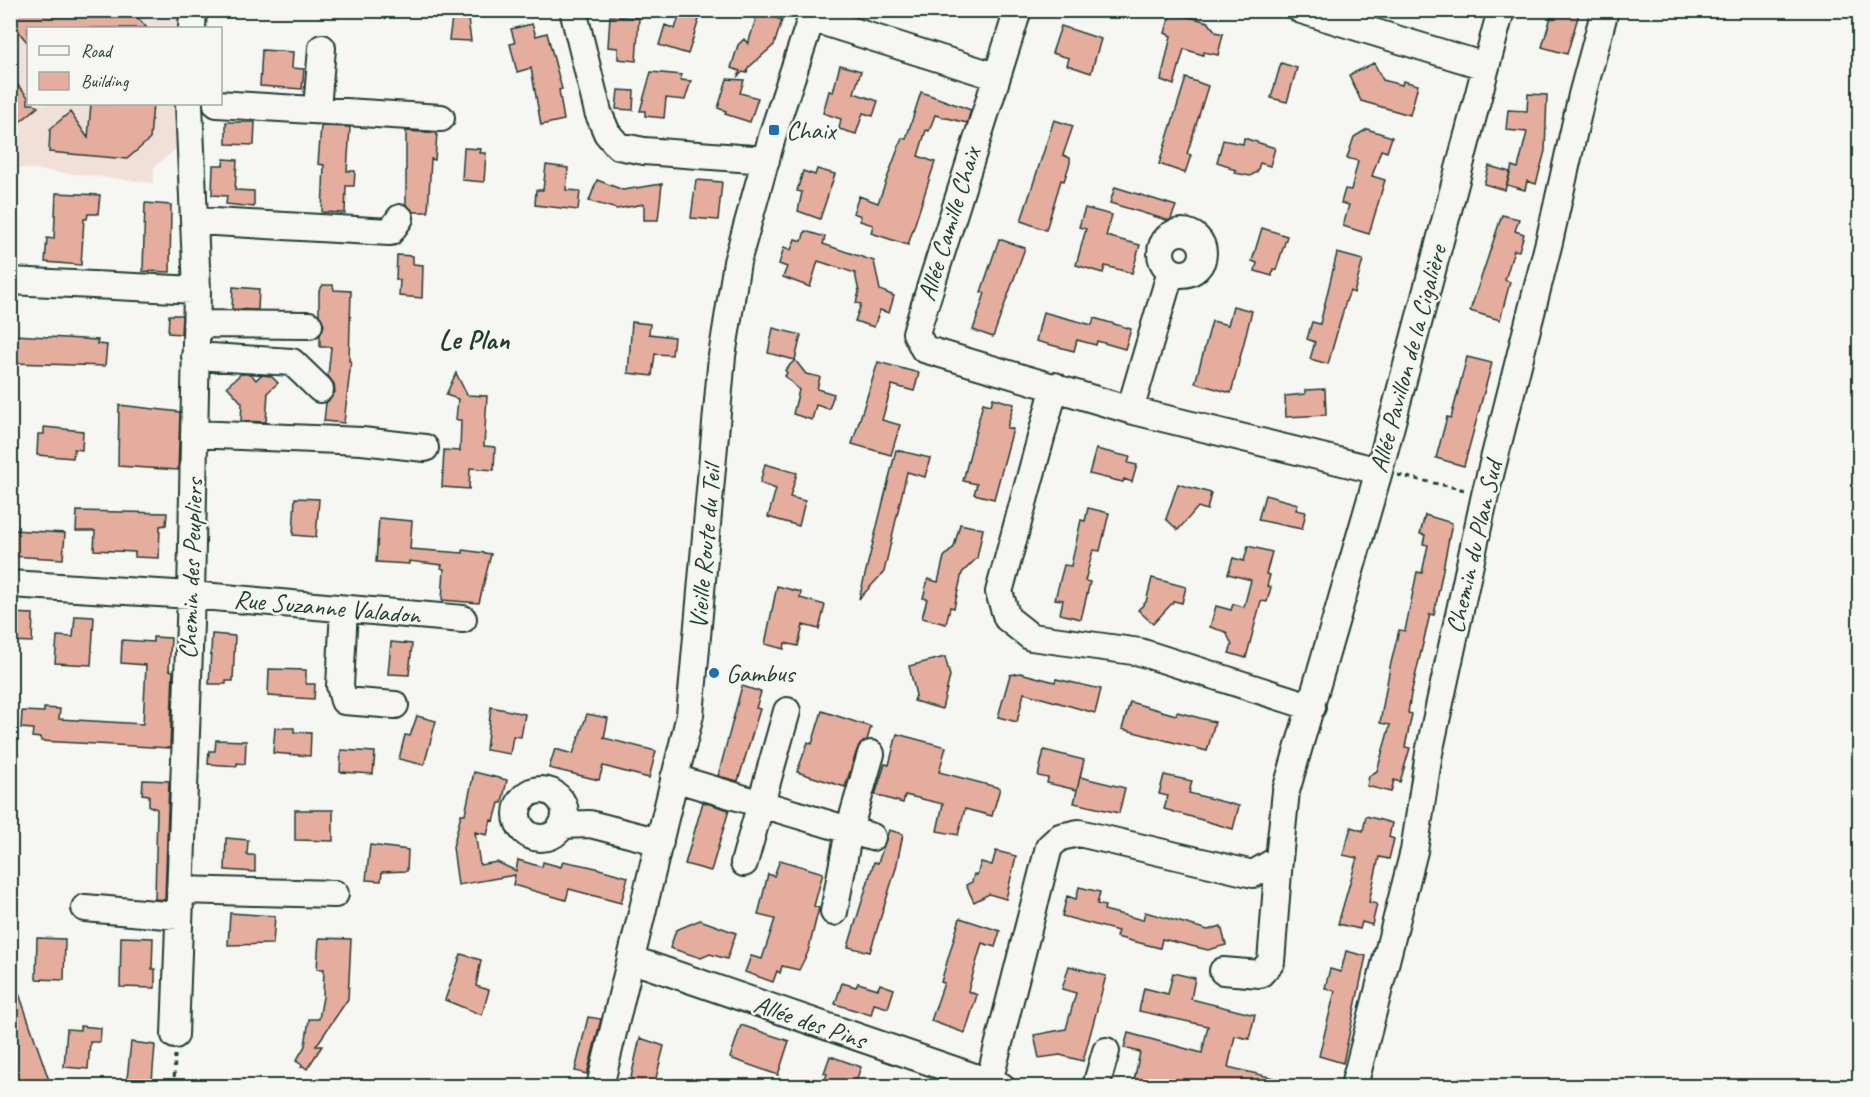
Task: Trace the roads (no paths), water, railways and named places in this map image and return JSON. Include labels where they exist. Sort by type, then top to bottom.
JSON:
[{"type":"street","points":[[192,27],[193,10]]},
{"type":"street","points":[[573,10],[598,112],[607,133],[618,146],[644,151],[766,160]]},
{"type":"street","name":"Allée Camille Chaix","points":[[1018,10],[995,76],[916,333],[924,349],[1130,410],[1378,471]]},
{"type":"street","points":[[1301,10],[1485,66]]},
{"type":"street","name":"Allée Pavillon de la Cigalière","points":[[1223,971],[1260,974],[1271,962],[1286,791],[1378,471],[1501,10]]},
{"type":"street","name":"Chemin du Plan Sud","points":[[1354,1086],[1405,892],[1446,666],[1485,495],[1538,287],[1582,95],[1605,10]]},
{"type":"street","points":[[812,14],[995,76]]},
{"type":"street","name":"Vieille Route du Teil","points":[[600,1086],[633,960],[690,715],[722,356],[737,262],[812,14]]},
{"type":"street","points":[[317,110],[322,48]]},
{"type":"street","points":[[222,104],[441,118]]},
{"type":"street","name":"Chemin des Peupliers","points":[[176,1035],[178,916],[191,595],[196,324],[202,279],[190,162],[189,105]]},
{"type":"street","points":[[196,221],[390,232],[400,218]]},
{"type":"street","points":[[1130,410],[1171,271]]},
{"type":"street","points":[[10,281],[202,279]]},
{"type":"street","points":[[196,324],[309,325]]},
{"type":"street","points":[[195,356],[292,362],[320,389]]},
{"type":"street","points":[[1055,386],[999,592],[1007,618],[1031,637],[1140,652],[1312,707]]},
{"type":"street","points":[[194,434],[350,441],[425,448]]},
{"type":"street","name":"Rue Suzanne Valadon","points":[[10,584],[191,595],[463,619]]},
{"type":"street","points":[[344,609],[340,686],[345,701],[394,705]]},
{"type":"street","points":[[744,863],[787,711]]},
{"type":"street","points":[[834,912],[860,833],[871,754]]},
{"type":"street","points":[[674,778],[860,833]]},
{"type":"street","points":[[562,825],[590,824],[660,842]]},
{"type":"street","points":[[995,1084],[1049,847],[1060,837],[1079,833],[1253,874],[1280,859]]},
{"type":"street","points":[[180,890],[335,894]]},
{"type":"street","points":[[85,908],[178,916]]},
{"type":"street","name":"Allée des Pins","points":[[633,960],[995,1084]]},
{"type":"street","points":[[1096,1086],[1106,1051]]},
{"type":"place","name":"Chaix","points":[[774,130]]},
{"type":"place","name":"Gambus","points":[[714,673]]},
{"type":"district","name":"Le Plan","points":[[474,339]]}]
